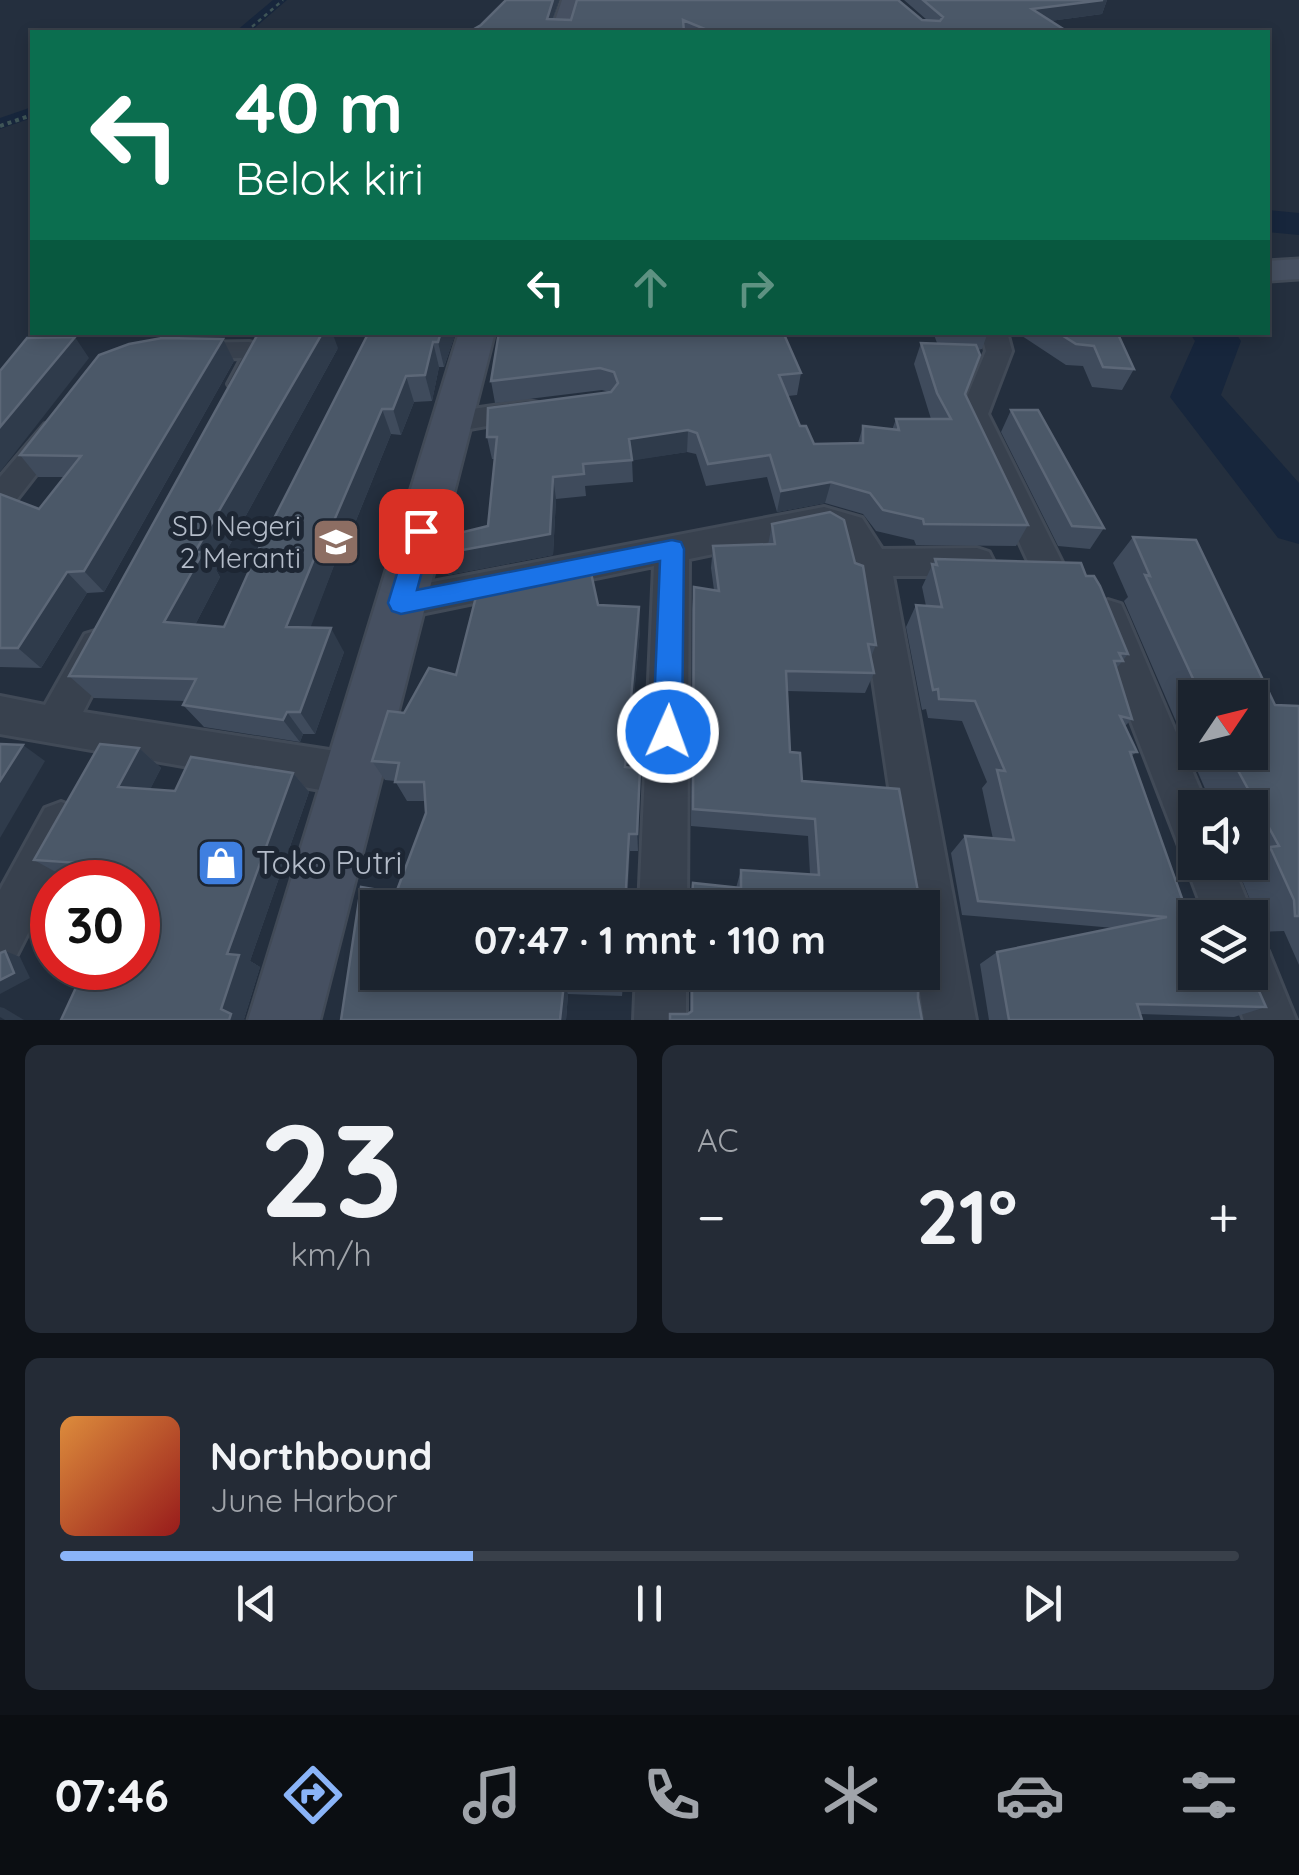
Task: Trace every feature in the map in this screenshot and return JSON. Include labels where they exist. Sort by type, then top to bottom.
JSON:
[{"type":"street","points":[[561,30],[571,0]]},
{"type":"street","points":[[1270,271],[1299,269]]},
{"type":"street","points":[[284,1020],[476,335]]},
{"type":"street","points":[[995,335],[999,352],[974,414],[1071,570],[1178,794]]},
{"type":"street","points":[[158,352],[236,349],[256,354],[230,408]]},
{"type":"street","points":[[452,422],[563,406]]},
{"type":"street","points":[[0,499],[68,413]]},
{"type":"street","points":[[401,603],[824,520],[850,527],[874,562],[950,1020]]},
{"type":"street","points":[[663,890],[672,549]]},
{"type":"street","points":[[874,562],[1071,570]]},
{"type":"street","points":[[55,725],[110,625]]},
{"type":"street","points":[[0,715],[55,725],[93,764],[355,775]]},
{"type":"street","points":[[0,938],[93,764]]},
{"type":"street","points":[[660,1020],[661,990]]},
{"type":"street","points":[[1258,990],[1270,1020]]},
{"type":"path","points":[[248,30],[284,0]]},
{"type":"path","points":[[0,126],[30,116]]},
{"type":"building","points":[[506,0],[553,0],[547,19],[571,20],[577,0],[898,0],[922,20],[940,21],[943,17],[923,0],[1103,0],[1032,9],[1065,30],[707,30],[683,20],[684,30],[472,30]]},
{"type":"building","points":[[257,335],[321,335],[195,552],[203,552],[164,622],[224,627],[261,544],[367,335],[440,335],[438,342],[433,342],[425,375],[406,376],[393,409],[382,409],[286,627],[331,628],[300,712],[287,712],[283,720],[183,705],[196,679],[69,676]]},
{"type":"building","points":[[499,335],[784,335],[801,373],[779,375],[800,426],[806,426],[814,444],[863,443],[863,426],[899,430],[896,419],[951,419],[937,393],[921,343],[976,345],[980,355],[965,394],[1028,525],[924,524],[923,519],[883,510],[870,493],[831,482],[781,491],[770,455],[708,464],[697,433],[688,430],[629,439],[632,460],[583,464],[584,474],[553,477],[550,534],[441,554],[443,537],[488,526],[497,437],[487,437],[488,408],[611,392],[618,383],[614,372],[600,368],[491,381]]},
{"type":"building","points":[[1062,335],[1118,335],[1134,369],[1103,367],[1094,346],[1076,344]]},
{"type":"building","points":[[75,337],[0,427],[0,371],[27,338]]},
{"type":"building","points":[[162,338],[223,339],[84,571],[67,572],[18,648],[0,648],[0,494],[39,509],[81,456],[20,455],[99,355]]},
{"type":"building","points":[[1011,410],[1038,410],[1104,528],[1072,526]]},
{"type":"building","points":[[830,512],[844,520],[855,563],[863,566],[876,645],[868,644],[874,673],[786,671],[790,752],[800,753],[802,781],[899,789],[918,890],[692,890],[693,883],[741,888],[741,870],[819,875],[815,819],[693,809],[694,587],[719,591],[713,546],[775,544],[772,524]]},
{"type":"building","points":[[1133,537],[1196,540],[1263,680],[1194,680],[1145,575],[1150,576]]},
{"type":"building","points":[[935,559],[1081,563],[1086,576],[1094,576],[1128,654],[1119,653],[1123,661],[1114,661],[1132,719],[1120,716],[1137,752],[1130,752],[1183,900],[1178,900],[1178,990],[1258,990],[1266,1007],[1137,1004],[1142,1020],[1009,1020],[997,952],[1167,917],[978,901],[965,836],[1014,840],[997,770],[1005,771],[975,701],[939,699],[938,689],[933,690],[916,605],[942,607],[932,564],[937,565]]},
{"type":"building","points":[[589,564],[598,605],[639,607],[625,767],[640,769],[637,834],[629,834],[626,890],[397,890],[426,813],[424,782],[395,782],[399,763],[372,761],[388,711],[404,713],[429,668],[456,675],[480,581]]},
{"type":"building","points":[[1268,690],[1275,705],[1299,706],[1299,916],[1295,916],[1294,900],[1270,847],[1279,846],[1268,826],[1268,790],[1249,790],[1238,770],[1268,770]]},
{"type":"building","points":[[0,744],[23,745],[0,781]]},
{"type":"building","points":[[100,744],[139,748],[118,787],[175,791],[191,757],[293,773],[227,954],[239,955],[221,1009],[231,1014],[229,1020],[61,1020],[75,990],[160,990],[160,860],[34,860]]},
{"type":"building","points":[[360,894],[360,990],[563,990],[560,1020],[341,1020]]},
{"type":"building","points":[[5,951],[14,973],[0,980],[0,953]]},
{"type":"building","points":[[692,990],[918,990],[922,1020],[670,1020],[670,1014],[692,1011]]},
{"type":"waterway","points":[[244,30],[281,0]]},
{"type":"waterway","points":[[0,124],[30,113]]},
{"type":"waterway","points":[[1270,221],[1299,224]]},
{"type":"waterway","points":[[1213,335],[1218,341],[1195,397],[1299,522]]},
{"type":"place","name":"SD Negeri 2 Meranti","points":[[336,542]]},
{"type":"place","name":"Toko Putri","points":[[221,863]]},
{"type":"route","points":[[421,531],[401,603],[672,549],[668,732]]}]
